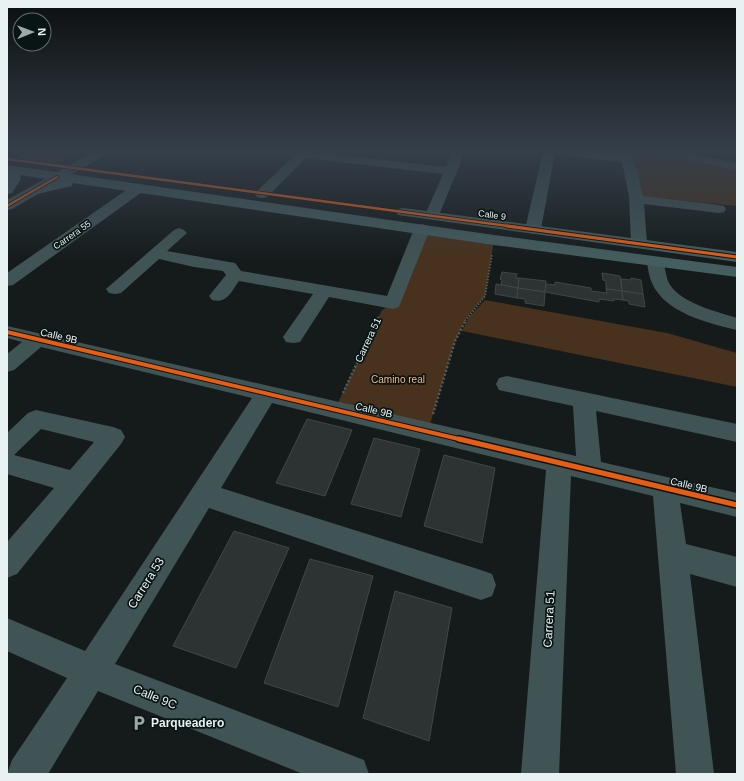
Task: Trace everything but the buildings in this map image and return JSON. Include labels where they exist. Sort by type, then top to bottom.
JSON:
[{"type":"main road","points":[[33,191],[42,188]]},
{"type":"main road","name":"Calle 9","points":[[133,188],[655,262],[735,269]]},
{"type":"main road","name":"Calle 9","points":[[221,188],[639,243],[735,269]]},
{"type":"main road","points":[[328,216],[368,207]]},
{"type":"main road","points":[[469,220],[494,240]]},
{"type":"street","points":[[7,206],[36,188]]},
{"type":"street","points":[[262,194],[268,188]]},
{"type":"street","points":[[432,215],[443,188]]},
{"type":"street","points":[[533,229],[541,188]]},
{"type":"street","points":[[634,188],[639,243]]},
{"type":"street","name":"Carrera 55","points":[[7,281],[137,189]]},
{"type":"street","points":[[636,199],[719,209]]},
{"type":"street","points":[[156,254],[194,262],[229,267],[235,275],[393,303],[422,229]]},
{"type":"street","points":[[115,289],[179,233]]},
{"type":"street","points":[[655,262],[661,284],[669,294],[693,310],[737,324]]},
{"type":"street","points":[[218,296],[235,275]]},
{"type":"street","points":[[293,337],[324,291]]},
{"type":"street","name":"Calle 9B","points":[[7,332],[737,505]]},
{"type":"street","points":[[7,365],[38,339]]},
{"type":"street","points":[[507,384],[737,433]]},
{"type":"street","name":"Carrera 53","points":[[26,774],[202,494],[267,394]]},
{"type":"street","points":[[584,400],[589,469]]},
{"type":"street","points":[[7,448],[36,419],[113,437],[7,564]]},
{"type":"street","name":"Carrera 51","points":[[540,774],[559,463]]},
{"type":"street","points":[[7,464],[75,483]]},
{"type":"street","points":[[665,488],[695,774]]},
{"type":"street","points":[[202,494],[481,585]]},
{"type":"street","points":[[673,555],[737,572]]},
{"type":"street","name":"Calle 9C","points":[[7,634],[90,671],[350,774]]},
{"type":"path","points":[[428,431],[456,341],[467,317],[485,296],[494,240]]},
{"type":"green space","points":[[634,188],[737,188],[737,206],[636,196]]},
{"type":"green space","name":"Camino real","points":[[422,229],[494,240],[485,296],[467,317],[455,341],[428,431],[335,409],[382,310],[393,303]]},
{"type":"green space","points":[[485,300],[667,333],[737,353],[737,387],[462,331],[469,317]]},
{"type":"cycle path","points":[[7,206],[37,188]]},
{"type":"cycle path","points":[[223,188],[737,257]]},
{"type":"cycle path","points":[[7,332],[737,505]]},
{"type":"place","name":"Parqueadero","points":[[139,723]]}]
